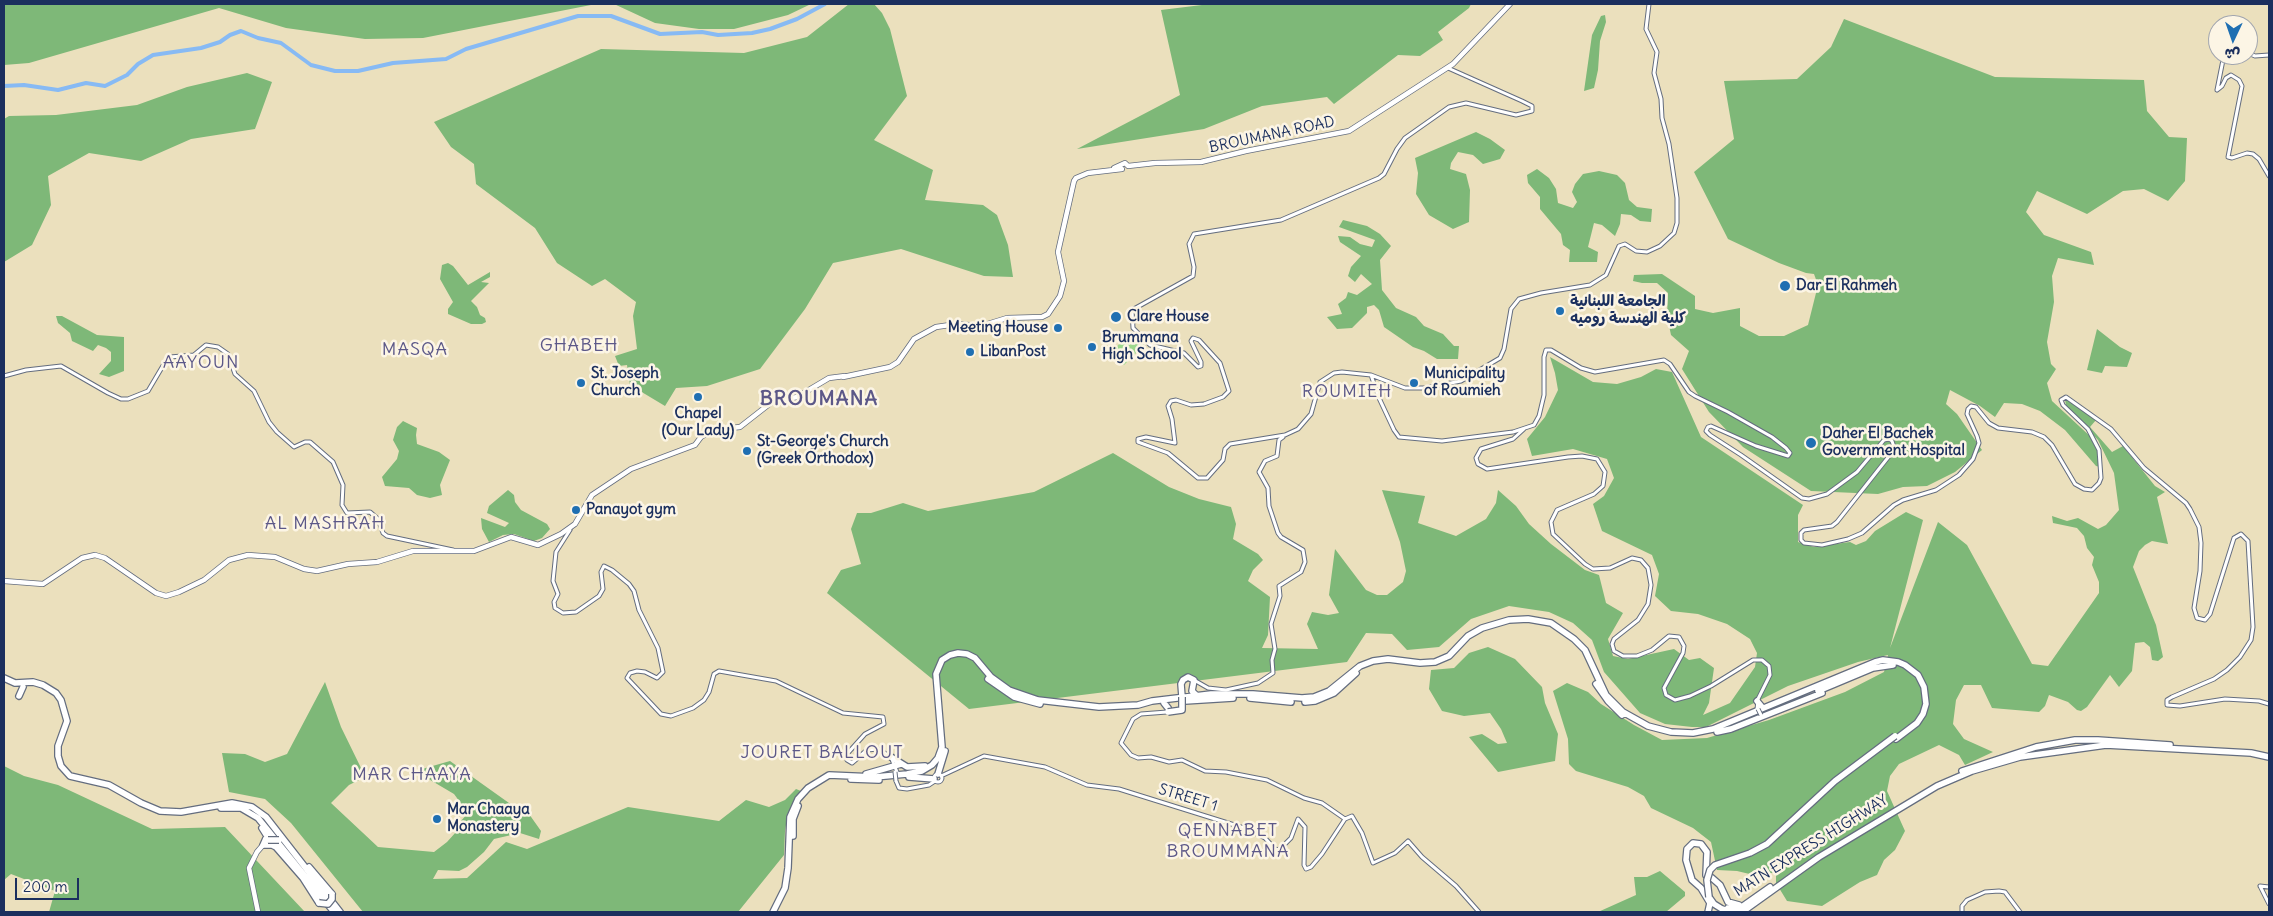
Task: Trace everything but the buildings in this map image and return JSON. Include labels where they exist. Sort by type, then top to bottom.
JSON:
[{"type":"highway","name":"MATN EXPRESS HIGHWAY","points":[[936,761],[941,753],[942,742],[936,674],[940,663],[954,654],[970,655],[1002,685],[1030,698],[1099,707],[1138,705],[1152,701],[1224,694],[1302,698],[1314,697],[1329,691],[1360,666],[1373,661],[1388,659],[1420,663],[1435,662],[1449,656],[1468,636],[1482,628],[1509,620],[1528,619],[1543,620],[1558,626],[1574,639],[1585,650],[1606,695],[1623,712],[1639,722],[1671,732],[1692,733],[1709,730],[1755,713],[1875,662],[1890,660],[1905,665],[1914,672],[1921,681],[1926,698],[1923,714],[1912,728],[1895,737]]},
{"type":"highway","name":"MATN EXPRESS HIGHWAY","points":[[945,751],[939,673],[945,663],[954,657],[964,656],[971,660],[999,688],[1014,697],[1028,702],[1103,711],[1233,698],[1302,702],[1315,701],[1334,693],[1356,674],[1374,664],[1392,662],[1418,666],[1436,665],[1450,659],[1467,640],[1480,632],[1507,624],[1529,622],[1554,628],[1574,644],[1584,657],[1599,690],[1615,710],[1636,725],[1656,733],[1679,737],[1717,732],[1873,668],[1889,664],[1903,668],[1915,678],[1922,694],[1921,712],[1914,722],[1838,783],[1762,851],[1720,866],[1714,870],[1709,884],[1710,898],[1722,910],[1735,912],[1750,907],[1819,857],[1945,782],[1972,771],[2020,757],[2052,751],[2106,745],[2246,753],[2269,757]]},
{"type":"highway","points":[[1709,730],[1758,707],[1834,676],[1853,672]]},
{"type":"highway","points":[[1167,706],[1182,710],[1183,680],[1188,677],[1194,680],[1192,691],[1198,696]]},
{"type":"highway","points":[[4,678],[15,683],[33,682],[42,685],[56,693],[61,700],[66,721],[58,746],[58,756],[63,769],[70,776],[109,785],[141,804],[160,811],[181,812],[232,803],[248,805],[266,817],[340,912]]},
{"type":"highway","points":[[1717,732],[1731,729],[1832,689],[1848,678]]},
{"type":"highway","points":[[4,683],[10,686],[32,686],[45,689],[59,703],[63,720],[55,747],[54,758],[61,771],[70,780],[109,789],[140,808],[161,814],[183,815],[235,807],[249,811],[258,818],[334,912]]},
{"type":"highway","points":[[19,696],[23,687]]},
{"type":"highway","points":[[1152,701],[1158,697],[1182,696]]},
{"type":"highway","name":"MATN EXPRESS HIGHWAY","points":[[1710,898],[1728,908],[1737,908],[1748,903],[1817,854],[1927,788],[1971,767],[2050,744],[2098,740],[2240,748],[2269,757]]},
{"type":"highway","points":[[2050,744],[2052,751]]},
{"type":"highway","points":[[908,777],[931,770],[941,760],[945,751]]},
{"type":"highway","points":[[817,783],[833,778],[869,781],[908,777],[937,778],[945,751]]},
{"type":"highway","points":[[892,757],[897,769]]},
{"type":"highway","points":[[857,776],[897,769],[916,768],[936,761]]},
{"type":"highway","points":[[773,912],[782,898],[787,881],[790,817],[798,799],[817,783],[834,774],[875,777],[913,773],[928,768],[936,761]]},
{"type":"highway","points":[[777,912],[790,885],[794,815],[809,789]]},
{"type":"highway","points":[[235,807],[250,815],[260,824],[266,833],[266,842]]},
{"type":"highway","points":[[266,842],[279,840],[313,878]]},
{"type":"highway","points":[[266,842],[276,847],[303,878],[320,903],[329,902],[332,894],[294,852]]},
{"type":"highway","points":[[1722,910],[1709,912],[1710,898],[1692,880],[1686,860],[1687,849],[1694,843],[1701,844],[1708,852],[1709,877],[1720,885],[1728,902],[1735,905],[1748,903]]},
{"type":"highway","points":[[303,878],[317,889]]},
{"type":"main road","name":"BROUMANA ROAD","points":[[572,527],[580,520],[592,495],[631,468],[695,445],[701,437],[710,431],[740,426],[765,405],[800,396],[837,376],[881,370],[894,366],[914,339],[936,327],[957,324],[981,326],[1007,318],[1042,317],[1050,312],[1060,296],[1064,282],[1058,252],[1076,178],[1088,173],[1122,167],[1126,164],[1128,167],[1142,164],[1201,162],[1260,148],[1338,134],[1361,124],[1448,67],[1476,42],[1510,4]]},
{"type":"main road","points":[[4,581],[43,584],[82,558],[95,556],[105,558],[156,593],[166,596],[196,584],[229,560],[248,555],[270,556],[304,569],[317,571],[348,564],[377,562],[413,551],[479,550],[511,537],[538,545],[572,527]]},
{"type":"main road","points":[[258,912],[249,868],[257,852],[266,842]]},
{"type":"street","points":[[1194,680],[1208,688],[1226,690],[1258,683],[1274,673],[1272,660],[1275,651],[1271,624],[1280,596],[1279,586],[1301,572],[1306,562],[1302,550],[1281,537],[1278,533],[1270,508],[1268,488],[1259,472],[1265,461],[1277,456],[1279,440],[1298,429],[1308,418],[1319,385],[1324,378],[1334,373],[1359,372],[1371,374],[1405,388],[1425,388],[1461,381],[1500,358],[1504,349],[1512,306],[1519,299],[1541,293],[1590,286],[1606,275],[1617,249],[1621,245],[1627,245],[1639,252],[1647,252],[1660,246],[1674,233],[1677,223],[1677,198],[1669,144],[1662,118],[1661,99],[1654,73],[1657,52],[1646,29],[1649,4]]},
{"type":"street","points":[[2222,65],[2217,90],[2229,76],[2234,76],[2241,83],[2241,97],[2231,135],[2229,158],[2247,153],[2253,154],[2259,159],[2269,176]]},
{"type":"street","points":[[1285,435],[1230,444],[1225,449],[1223,460],[1213,474],[1202,479],[1168,453],[1140,444],[1138,439],[1146,437],[1175,443],[1174,427],[1168,406],[1171,401],[1176,400],[1191,405],[1204,404],[1226,396],[1229,388],[1220,364],[1199,340],[1193,338],[1191,340],[1201,362],[1201,366],[1198,367],[1184,353],[1154,347],[1133,328],[1132,310],[1193,276],[1194,267],[1189,244],[1191,236],[1196,232],[1281,220],[1379,178],[1384,174],[1405,138],[1449,107],[1466,103],[1516,115],[1532,111],[1532,106],[1448,67]]},
{"type":"street","points":[[4,376],[26,370],[61,366],[108,393],[121,399],[128,399],[148,391],[170,357],[194,355],[206,345],[218,347],[229,356],[236,375],[254,391],[269,422],[277,432],[294,447],[310,442],[333,462],[343,486],[342,505],[346,513],[370,512],[378,519],[383,533],[387,536],[453,550]]},
{"type":"street","points":[[1371,374],[1379,398],[1399,437],[1442,441],[1513,432],[1525,426],[1535,425],[1541,410],[1544,390],[1545,350],[1550,349],[1581,368],[1595,372],[1667,360],[1695,396],[1772,437],[1790,453],[1788,456],[1756,446],[1711,426],[1706,431],[1710,436],[1741,454],[1802,498],[1809,499],[1826,494],[1857,472],[1884,440],[1889,439],[1894,447],[1890,455],[1837,522],[1832,526],[1804,530],[1801,534],[1800,538],[1803,542],[1822,545],[1848,540],[1862,533],[1894,505],[1903,500],[1936,490],[1959,475],[1973,459],[1979,444],[1967,414],[1971,406],[1976,407],[1987,420],[1998,428],[2032,432],[2044,437],[2052,445],[2075,484],[2084,490],[2092,490],[2101,478],[2099,450],[2088,429],[2061,402],[2062,397],[2069,397],[2111,429],[2144,468],[2186,503],[2190,509],[2199,527],[2201,543],[2200,571],[2194,608],[2197,618],[2205,620],[2210,614],[2234,538],[2241,534],[2248,541],[2253,627],[2251,640],[2235,662],[2223,673],[2175,694],[2168,699],[2167,705],[2170,707],[2187,706],[2225,699],[2259,701],[2269,704]]},
{"type":"street","points":[[1525,426],[1518,436],[1481,450],[1476,458],[1478,464],[1486,469],[1582,456],[1597,459],[1603,468],[1605,477],[1601,489],[1594,494],[1561,508],[1553,516],[1551,524],[1556,538],[1593,569],[1610,568],[1632,558],[1641,560],[1648,568],[1651,585],[1648,604],[1638,620],[1614,639],[1612,644],[1615,652],[1627,657],[1641,656],[1652,650],[1669,636],[1679,637],[1683,642],[1683,651],[1664,689],[1669,698],[1677,700],[1711,686],[1753,660],[1762,660],[1769,666],[1770,673],[1758,707],[1760,716]]},
{"type":"street","points":[[1513,432],[1518,436]]},
{"type":"street","points":[[572,527],[556,552],[553,581],[558,594],[554,602],[555,608],[563,612],[576,612],[599,596],[603,588],[601,572],[604,566],[629,584],[634,591],[639,610],[658,648],[663,672],[657,678],[645,672],[637,671],[630,673],[627,678],[661,714],[671,716],[693,708],[706,698],[716,672],[728,672],[780,682],[823,705],[843,713],[883,716],[884,724],[866,734],[847,754],[846,760],[854,761],[866,750],[873,748],[881,750],[892,757]]},
{"type":"street","points":[[1167,706],[1141,714],[1133,719],[1121,743],[1131,755],[1138,758],[1151,757],[1169,762],[1182,760],[1205,771],[1226,772],[1267,780],[1304,798],[1324,805],[1345,819],[1349,816],[1354,818],[1362,833],[1373,863],[1395,853],[1408,841],[1422,857],[1456,886],[1479,912]]},
{"type":"street","name":"STREET 1","points":[[937,778],[984,756],[1045,767],[1086,785],[1119,789],[1244,828],[1265,838],[1276,850],[1291,838],[1298,818],[1305,827],[1304,865],[1306,869],[1311,867],[1322,854],[1345,819]]},
{"type":"street","points":[[897,769],[896,781],[901,788],[921,786],[937,778]]},
{"type":"street","points":[[2269,887],[2260,886],[2269,904]]},
{"type":"street","points":[[1962,912],[1962,906],[1967,900],[1985,892],[1999,891],[2005,892],[2020,912]]},
{"type":"green space","points":[[4,4],[596,4],[423,38],[365,39],[286,28],[219,8],[29,63],[4,65]]},
{"type":"green space","points":[[614,4],[811,4],[788,15],[734,29],[699,29],[655,23]]},
{"type":"green space","points":[[849,4],[874,4],[882,13],[890,29],[907,96],[874,140],[933,170],[925,200],[983,205],[997,215],[1008,245],[1013,277],[984,276],[901,249],[833,263],[805,309],[760,369],[707,386],[676,388],[665,406],[630,385],[627,365],[619,366],[615,356],[637,349],[633,316],[636,302],[605,279],[592,286],[557,263],[535,228],[476,184],[474,164],[451,147],[434,122],[601,49],[744,53],[807,37]]},
{"type":"green space","points":[[1210,4],[1471,4],[1469,8],[1438,32],[1443,40],[1420,56],[1398,55],[1334,104],[1327,97],[1262,106],[1204,129],[1077,149],[1180,95],[1161,10]]},
{"type":"green space","points":[[1605,15],[1606,22],[1600,41],[1598,70],[1594,88],[1584,91],[1592,35],[1601,16]]},
{"type":"green space","points":[[1844,19],[1995,77],[2144,80],[2147,111],[2169,137],[2187,138],[2185,181],[2168,201],[2144,189],[2123,191],[2087,214],[2037,191],[2026,212],[2044,235],[2091,252],[2094,265],[2058,258],[2052,276],[2054,302],[2047,342],[2051,364],[2056,369],[2047,383],[2052,401],[2092,438],[2098,452],[2100,467],[2096,466],[2065,430],[2040,411],[2022,404],[2004,403],[1995,417],[1980,406],[1950,390],[1946,404],[1957,414],[1982,450],[1955,472],[1927,486],[1903,487],[1878,494],[1811,491],[1743,447],[1709,412],[1682,369],[1689,351],[1671,335],[1667,316],[1668,293],[1657,283],[1633,281],[1634,275],[1662,274],[1695,296],[1695,309],[1713,313],[1740,308],[1740,326],[1759,336],[1784,336],[1808,325],[1818,285],[1814,274],[1779,263],[1728,239],[1694,172],[1734,139],[1724,81],[1797,79],[1831,47]]},
{"type":"green space","points":[[247,73],[272,82],[255,129],[191,139],[141,161],[89,153],[48,176],[51,205],[32,245],[4,262],[4,119],[9,116],[56,115],[137,105],[187,87]]},
{"type":"green space","points":[[1476,132],[1505,150],[1500,159],[1483,164],[1473,155],[1458,152],[1451,163],[1450,169],[1466,174],[1470,190],[1469,222],[1453,229],[1429,215],[1416,194],[1418,173],[1415,158]]},
{"type":"green space","points":[[1537,169],[1549,178],[1556,189],[1558,203],[1573,208],[1577,202],[1572,192],[1575,184],[1583,174],[1599,171],[1617,175],[1625,183],[1629,200],[1637,207],[1652,209],[1651,222],[1640,221],[1631,215],[1621,214],[1620,224],[1615,236],[1602,225],[1594,223],[1588,247],[1598,252],[1597,262],[1569,262],[1570,250],[1563,245],[1561,234],[1540,209],[1540,197],[1528,183],[1527,175]]},
{"type":"green space","points":[[1343,220],[1367,226],[1380,234],[1391,246],[1380,260],[1382,290],[1396,308],[1416,317],[1424,326],[1443,334],[1454,346],[1459,346],[1458,359],[1437,359],[1413,347],[1384,327],[1379,310],[1374,305],[1367,307],[1367,313],[1352,328],[1337,329],[1327,317],[1342,314],[1338,304],[1346,298],[1348,292],[1357,295],[1372,284],[1361,274],[1355,282],[1348,276],[1351,267],[1361,256],[1340,242],[1338,236],[1350,237],[1360,244],[1372,247],[1375,240],[1339,227]]},
{"type":"green space","points":[[448,263],[453,266],[468,285],[490,272],[490,277],[481,282],[489,283],[471,301],[477,307],[480,315],[485,318],[486,322],[471,324],[448,314],[448,309],[453,302],[440,279],[442,265]]},
{"type":"green space","points":[[56,316],[62,316],[97,335],[124,337],[124,371],[109,377],[99,374],[111,361],[111,352],[98,345],[93,351],[72,341],[70,333],[58,323]]},
{"type":"green space","points":[[2097,329],[2120,347],[2132,353],[2127,367],[2105,366],[2102,373],[2087,370]]},
{"type":"green space","points":[[1130,332],[1144,345],[1124,365],[1111,353]]},
{"type":"green space","points":[[1550,357],[1593,382],[1617,384],[1641,377],[1656,369],[1672,372],[1701,437],[1803,505],[1798,515],[1798,542],[1814,547],[1850,542],[1856,545],[1866,541],[1875,531],[1906,512],[1923,520],[1890,648],[1938,522],[1967,545],[2032,664],[2048,666],[2099,593],[2099,582],[2092,565],[2094,557],[2087,548],[2084,536],[2077,528],[2053,523],[2052,516],[2067,521],[2078,518],[2098,529],[2106,525],[2119,510],[2114,473],[2098,440],[2066,406],[2065,399],[2079,406],[2096,420],[2090,427],[2112,452],[2123,446],[2155,486],[2165,492],[2157,497],[2168,544],[2152,541],[2145,545],[2139,551],[2133,567],[2156,625],[2163,657],[2158,661],[2152,660],[2150,647],[2144,642],[2135,643],[2132,671],[2119,687],[2110,675],[2087,707],[2081,711],[2068,702],[2049,695],[2045,706],[2039,712],[1992,708],[1981,685],[1964,685],[1956,700],[1953,724],[1964,739],[1993,752],[1965,765],[1959,755],[1939,745],[1899,764],[1890,776],[1887,791],[1905,831],[1895,850],[1884,860],[1877,875],[1860,882],[1822,906],[1787,901],[1776,883],[1776,872],[1758,876],[1737,871],[1717,870],[1711,842],[1693,828],[1651,808],[1644,796],[1628,787],[1576,771],[1569,764],[1568,739],[1553,691],[1567,683],[1588,692],[1601,704],[1662,740],[1707,738],[1769,720],[1845,692],[1884,672],[1888,655],[1858,662],[1788,686],[1706,727],[1665,724],[1640,713],[1604,672],[1592,640],[1573,623],[1549,612],[1509,606],[1471,619],[1439,647],[1407,650],[1392,634],[1366,633],[1347,662],[969,709],[827,593],[841,570],[861,564],[851,529],[857,513],[871,513],[903,503],[928,511],[1034,492],[1113,453],[1169,487],[1199,499],[1231,507],[1236,524],[1233,539],[1258,554],[1263,560],[1253,570],[1248,581],[1270,597],[1268,635],[1262,648],[1318,649],[1307,624],[1312,612],[1328,615],[1339,613],[1329,595],[1335,549],[1366,590],[1377,595],[1387,595],[1403,582],[1406,571],[1400,542],[1382,490],[1425,496],[1418,523],[1456,536],[1486,519],[1496,503],[1498,490],[1516,506],[1529,524],[1551,544],[1585,570],[1599,575],[1606,603],[1623,613],[1608,639],[1613,656],[1628,659],[1674,649],[1689,660],[1700,658],[1714,668],[1709,703],[1703,715],[1730,703],[1755,667],[1757,653],[1750,639],[1727,624],[1698,614],[1671,611],[1655,596],[1659,574],[1652,555],[1602,531],[1593,504],[1604,496],[1614,478],[1607,459],[1573,449],[1532,456],[1527,439],[1545,417],[1558,390]]},
{"type":"green space","points":[[403,421],[417,428],[417,444],[439,452],[450,460],[440,485],[442,495],[430,498],[417,495],[409,488],[385,486],[382,477],[397,459],[399,451],[393,440],[397,427]]},
{"type":"green space","points":[[508,490],[514,495],[515,502],[521,510],[547,524],[550,529],[542,538],[534,541],[514,534],[503,535],[489,542],[482,529],[481,518],[505,527],[509,523],[487,513],[489,506]]},
{"type":"green space","points":[[1488,647],[1515,659],[1542,687],[1545,703],[1558,734],[1555,761],[1498,772],[1469,737],[1482,734],[1498,744],[1507,743],[1501,729],[1490,713],[1464,716],[1442,711],[1429,689],[1431,670],[1454,668],[1469,653]]},
{"type":"green space","points":[[325,682],[341,727],[362,770],[371,774],[349,785],[331,803],[378,847],[434,852],[456,832],[460,822],[468,813],[454,794],[415,771],[450,761],[509,803],[529,814],[541,831],[539,839],[520,833],[494,839],[484,852],[467,867],[459,871],[438,870],[433,879],[467,878],[506,842],[527,849],[628,807],[719,821],[746,800],[769,807],[785,800],[796,789],[801,791],[788,813],[784,855],[738,912],[363,912],[291,823],[265,799],[229,792],[222,753],[245,754],[265,762],[287,754]]},
{"type":"green space","points":[[4,766],[24,776],[58,785],[152,829],[225,827],[305,912],[49,912],[55,891],[11,874],[4,880]]},
{"type":"green space","points":[[1660,871],[1685,892],[1685,896],[1666,912],[1598,912],[1636,895],[1634,877],[1647,877]]},
{"type":"waterway","points":[[4,86],[24,85],[58,90],[86,83],[105,86],[127,75],[138,64],[153,55],[201,48],[220,42],[230,35],[241,31],[258,38],[281,43],[311,65],[335,71],[358,71],[393,63],[446,59],[466,49],[578,16],[611,16],[660,34],[702,32],[718,35],[752,33],[770,29],[797,19],[825,4]]},
{"type":"place","name":"Dar El Rahmeh","points":[[1785,286]]},
{"type":"place","name":"الجامعة اللبنانية كلية الهندسة روميه","points":[[1560,311]]},
{"type":"place","name":"Clare House","points":[[1116,317]]},
{"type":"place","name":"Meeting House","points":[[1058,328]]},
{"type":"place","name":"Brummana High School","points":[[1092,347]]},
{"type":"place","name":"LibanPost","points":[[970,352]]},
{"type":"place","name":"St. Joseph Church","points":[[581,383]]},
{"type":"place","name":"Municipality of Roumieh","points":[[1414,383]]},
{"type":"place","name":"Chapel (Our Lady)","points":[[698,397]]},
{"type":"place","name":"Daher El Bachek Government Hospital","points":[[1811,443]]},
{"type":"place","name":"St-George's Church (Greek Orthodox)","points":[[747,451]]},
{"type":"place","name":"Panayot gym","points":[[576,510]]},
{"type":"place","name":"Mar Chaaya Monastery","points":[[437,819]]},
{"type":"district","name":"GHABEH","points":[[579,346]]},
{"type":"district","name":"MASQA","points":[[415,350]]},
{"type":"district","name":"AAYOUN","points":[[201,363]]},
{"type":"district","name":"ROUMIEH","points":[[1347,392]]},
{"type":"district","name":"BROUMANA","points":[[819,399]]},
{"type":"district","name":"AL MASHRAH","points":[[325,524]]},
{"type":"district","name":"JOURET BALLOUT","points":[[822,753]]},
{"type":"district","name":"MAR CHAAYA","points":[[412,775]]},
{"type":"district","name":"QENNABET BROUMMANA","points":[[1228,841]]}]
